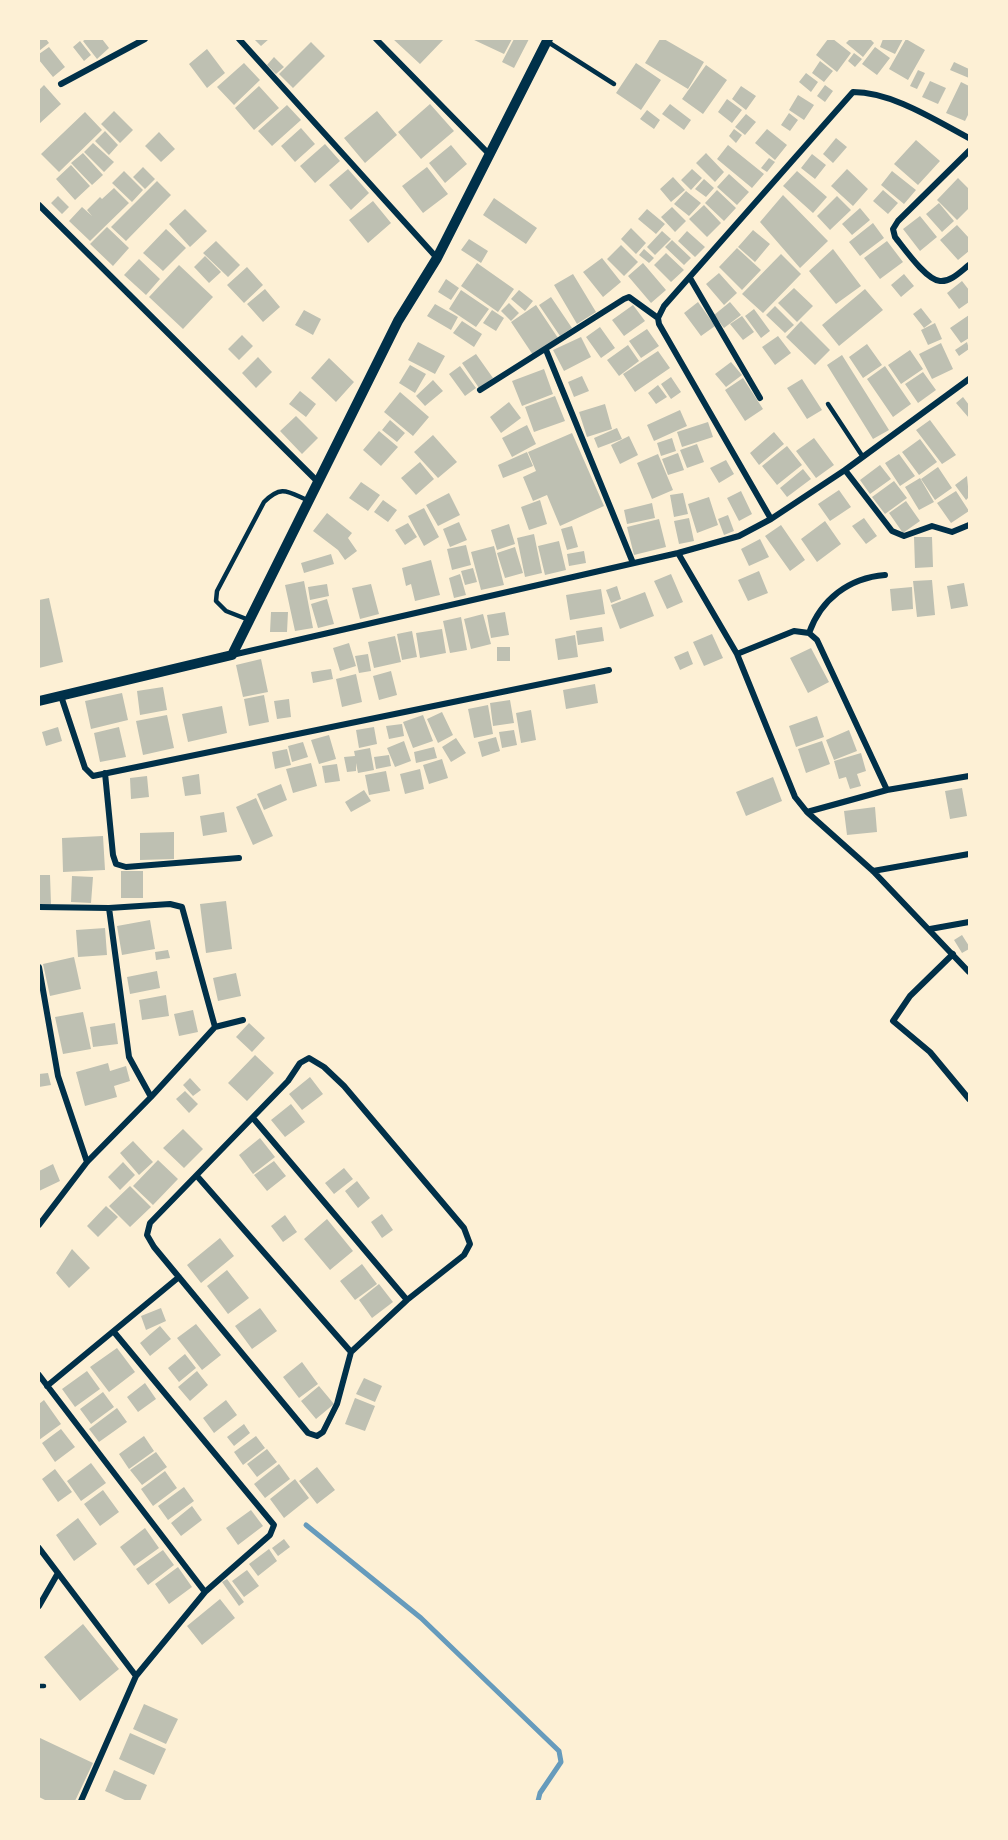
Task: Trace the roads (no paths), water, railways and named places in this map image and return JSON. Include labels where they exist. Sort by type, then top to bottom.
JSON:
[{"type":"street","points":[[61,84],[145,39]]},
{"type":"street","points":[[239,39],[437,258]]},
{"type":"street","points":[[376,39],[489,154]]},
{"type":"street","points":[[232,655],[398,321],[437,258],[547,40]]},
{"type":"street","points":[[771,519],[659,324],[658,318],[664,306],[853,92],[862,92],[901,103],[969,138]]},
{"type":"street","points":[[969,151],[898,221],[893,229],[895,237],[929,277],[940,281],[955,277],[969,265]]},
{"type":"street","points":[[39,205],[318,482]]},
{"type":"street","points":[[690,278],[760,398]]},
{"type":"street","points":[[480,390],[624,299],[629,297],[658,318]]},
{"type":"street","points":[[546,350],[633,563]]},
{"type":"street","points":[[39,700],[633,563],[739,536],[771,519],[845,470],[969,379]]},
{"type":"street","points":[[845,470],[892,531],[904,536],[932,526],[952,532],[969,525]]},
{"type":"street","points":[[678,552],[737,654],[795,797],[807,812],[873,871],[969,972]]},
{"type":"street","points":[[809,633],[822,607],[839,591],[858,580],[885,575]]},
{"type":"street","points":[[737,654],[794,631],[809,633],[817,640],[886,790]]},
{"type":"street","points":[[61,696],[86,768],[93,776],[609,670]]},
{"type":"street","points":[[105,773],[112,855],[116,864],[126,867],[239,858]]},
{"type":"street","points":[[807,812],[886,790],[969,776]]},
{"type":"street","points":[[873,871],[969,854]]},
{"type":"street","points":[[39,907],[109,908],[170,904],[182,907],[215,1027]]},
{"type":"street","points":[[109,908],[129,1057],[151,1097]]},
{"type":"street","points":[[930,929],[969,922]]},
{"type":"street","points":[[953,954],[910,996],[893,1021],[930,1052],[969,1099]]},
{"type":"street","points":[[39,967],[58,1076],[87,1162]]},
{"type":"street","points":[[39,1225],[87,1162],[215,1027],[243,1020]]},
{"type":"street","points":[[309,1058],[324,1067],[344,1086],[464,1228],[470,1244],[464,1255],[407,1300],[351,1352],[337,1404],[323,1432],[317,1436],[308,1433],[178,1277],[147,1235],[150,1223],[252,1118],[288,1081],[300,1063],[309,1058]]},
{"type":"street","points":[[252,1118],[407,1300]]},
{"type":"street","points":[[197,1176],[351,1352]]},
{"type":"street","points":[[47,1386],[178,1277]]},
{"type":"street","points":[[81,1801],[136,1676],[205,1592],[270,1535],[274,1525],[114,1332]]},
{"type":"street","points":[[39,1375],[205,1592]]},
{"type":"street","points":[[39,1548],[136,1676]]},
{"type":"street","points":[[39,1606],[57,1572]]},
{"type":"lane","points":[[547,40],[614,84]]},
{"type":"lane","points":[[828,404],[864,457]]},
{"type":"lane","points":[[249,620],[220,606],[216,601],[217,591],[264,502],[273,494],[284,490],[309,501]]},
{"type":"waterway","points":[[306,1525],[421,1618],[559,1751],[561,1762],[540,1793],[538,1801]]}]
